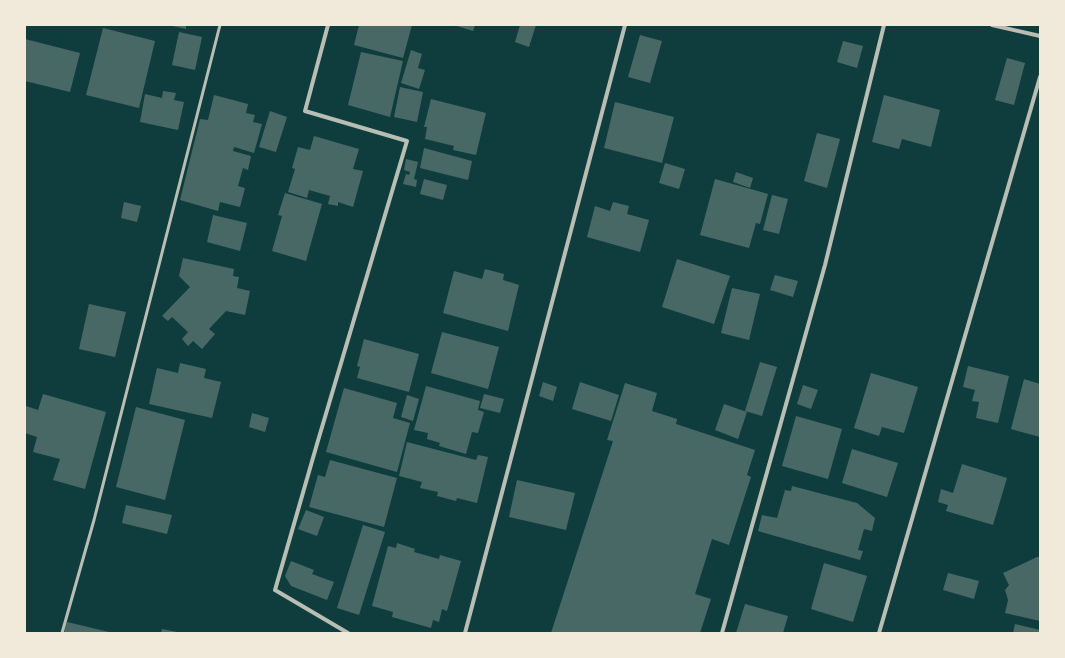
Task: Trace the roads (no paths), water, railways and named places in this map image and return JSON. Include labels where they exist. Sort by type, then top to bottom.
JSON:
[{"type":"street","points":[[328,25],[305,111],[407,141],[275,590],[348,633]]},
{"type":"street","points":[[466,633],[625,25]]},
{"type":"street","points":[[722,633],[825,265],[884,25]]},
{"type":"street","points":[[992,25],[1040,36]]},
{"type":"street","points":[[879,633],[1040,77]]},
{"type":"lane","points":[[62,633],[96,512],[220,25]]}]
